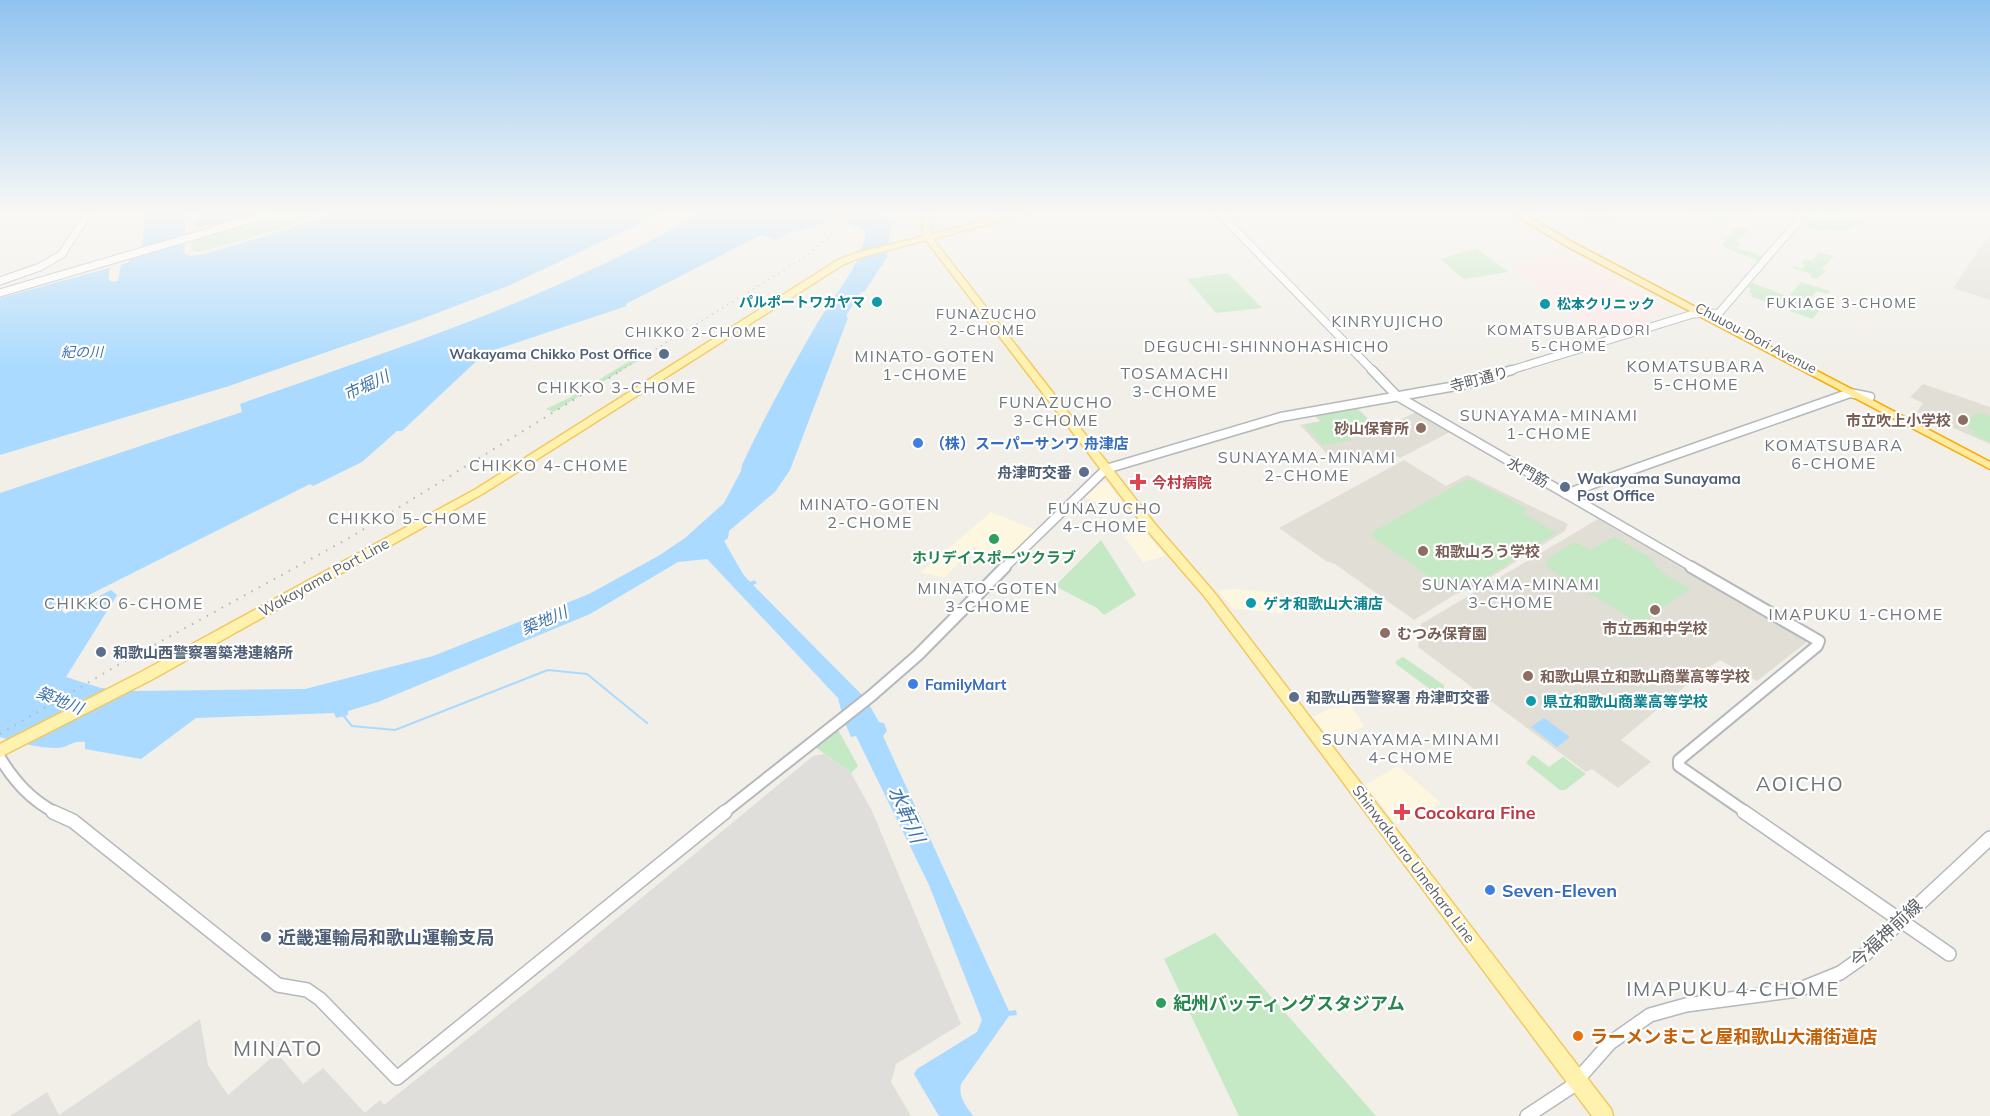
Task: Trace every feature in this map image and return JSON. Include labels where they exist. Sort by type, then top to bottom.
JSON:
[{"type":"highway","name":"Chuuou-Dori Avenue","points":[[1612,264],[1990,459]]},
{"type":"highway","name":"Chuuou-Dori Avenue","points":[[1617,264],[1850,393],[1990,466]]},
{"type":"main road","name":"Wakayama Port Line","points":[[6,748],[124,688],[480,491],[838,264]]},
{"type":"main road","name":"Shinwakaura Umehara Line","points":[[949,264],[1172,552],[1223,612],[1604,1116]]},
{"type":"street","points":[[0,281],[44,264]]},
{"type":"street","points":[[0,293],[102,264]]},
{"type":"street","name":"水門筋","points":[[1269,264],[1397,396],[1818,641],[1817,646],[1679,760],[1679,766],[1900,920]]},
{"type":"street","name":"寺町通り","points":[[1107,469],[1281,417],[1467,384],[1705,313],[1722,312],[1762,264]]},
{"type":"street","points":[[1566,494],[1683,450],[1731,436],[1850,393],[1870,397]]},
{"type":"street","points":[[0,758],[17,786],[43,807],[73,820],[278,985],[307,990],[320,999],[397,1078],[684,844],[869,698],[918,655],[1055,517],[1107,469]]},
{"type":"street","name":"今福神前線","points":[[1527,1116],[1578,1082],[1588,1066],[1610,1043],[1650,1015],[1701,1002],[1800,991],[1816,986],[1854,964],[1990,838]]},
{"type":"street","points":[[1900,920],[1949,954]]},
{"type":"shaded area","points":[[1521,264],[1598,264],[1625,278],[1617,281],[1671,310],[1646,317],[1653,322],[1606,336],[1571,314],[1511,268]]},
{"type":"shaded area","points":[[1969,264],[1990,264],[1990,300],[1953,288]]},
{"type":"shaded area","name":"市立吹上小学校","points":[[1923,384],[1990,407],[1990,444],[1917,412],[1923,403],[1910,397]]},
{"type":"shaded area","points":[[1357,407],[1379,430],[1416,412],[1450,432],[1400,458],[1392,454],[1342,464],[1336,457],[1331,458],[1300,425],[1320,421],[1314,415]]},
{"type":"shaded area","name":"和歌山ろう学校","points":[[1404,460],[1446,486],[1467,475],[1568,524],[1565,531],[1475,587],[1454,595],[1414,620],[1279,528]]},
{"type":"shaded area","points":[[1102,482],[1107,482],[1121,501],[1103,505],[1085,497]]},
{"type":"shaded area","name":"ホリデイスポーツクラブ","points":[[991,512],[1036,530],[1005,561],[974,547],[944,578],[921,572]]},
{"type":"shaded area","points":[[1598,519],[1805,638],[1807,642],[1757,681],[1720,660],[1702,672],[1621,740],[1651,762],[1618,788],[1592,769],[1586,772],[1418,647],[1421,624]]},
{"type":"shaded area","points":[[1145,531],[1165,556],[1143,562],[1124,536]]},
{"type":"shaded area","points":[[1235,589],[1280,593],[1282,614],[1232,608],[1218,590]]},
{"type":"shaded area","points":[[1351,705],[1364,726],[1332,741],[1313,717],[1329,709]]},
{"type":"shaded area","points":[[824,754],[851,773],[872,811],[961,1024],[896,1064],[891,1082],[911,1116],[10,1116],[47,1092],[59,1115],[200,1019],[208,1065],[228,1095],[277,1053],[303,1084],[323,1068],[365,1113],[380,1100],[384,1105],[557,968],[813,756]]},
{"type":"shaded area","points":[[1398,766],[1441,803],[1421,815],[1417,812],[1397,825],[1365,785]]},
{"type":"green space","points":[[1446,264],[1498,264],[1509,272],[1464,279]]},
{"type":"green space","points":[[1802,264],[1827,264],[1822,269],[1826,271],[1817,279],[1810,277],[1812,274],[1793,268],[1794,266],[1802,269],[1806,265]]},
{"type":"green space","points":[[1228,273],[1262,308],[1216,313],[1187,279]]},
{"type":"green space","points":[[1801,282],[1830,291],[1828,294],[1817,291],[1810,299],[1790,295]]},
{"type":"green space","points":[[1752,283],[1821,309],[1812,319],[1750,296],[1753,294],[1749,292],[1751,289],[1748,287]]},
{"type":"green space","points":[[643,353],[647,355],[553,412],[546,409],[569,398]]},
{"type":"green space","points":[[1357,409],[1379,431],[1323,446],[1305,425],[1322,422],[1317,416]]},
{"type":"green space","points":[[1979,412],[1990,416],[1990,442],[1972,434],[1975,431],[1961,425]]},
{"type":"green space","points":[[1465,480],[1473,480],[1528,509],[1524,513],[1556,533],[1472,586],[1451,592],[1374,538],[1372,534]]},
{"type":"green space","points":[[1615,537],[1650,558],[1661,572],[1690,589],[1640,624],[1546,567],[1548,558],[1575,542],[1590,550]]},
{"type":"green space","points":[[1101,540],[1136,595],[1104,615],[1097,608],[1055,586]]},
{"type":"green space","points":[[1403,657],[1444,685],[1444,688],[1434,692],[1396,664],[1396,661]]},
{"type":"green space","points":[[837,728],[858,766],[851,773],[815,747]]},
{"type":"green space","points":[[1533,755],[1549,767],[1563,757],[1586,774],[1565,790],[1560,790],[1526,763]]},
{"type":"green space","points":[[1215,933],[1376,1116],[1239,1116],[1164,959]]},
{"type":"water","name":"紀の川","points":[[554,264],[508,286],[419,320],[229,386],[0,455],[0,298],[109,268],[109,280],[118,281],[121,265]]},
{"type":"water","points":[[603,264],[704,264],[626,304],[627,306],[485,353],[402,431],[397,431],[362,462],[313,486],[310,484],[61,609],[65,614],[111,590],[117,595],[66,677],[101,688],[135,691],[305,689],[433,656],[589,594],[660,555],[685,538],[724,503],[786,378],[854,264],[882,264],[846,316],[848,318],[790,470],[775,492],[729,531],[728,538],[724,541],[750,582],[754,580],[757,583],[753,585],[866,699],[879,722],[884,723],[887,731],[883,736],[1009,1011],[1016,1010],[1017,1015],[1009,1016],[961,1084],[960,1089],[965,1105],[973,1116],[939,1116],[914,1074],[917,1069],[977,1032],[982,1020],[929,885],[856,736],[851,737],[838,698],[707,559],[678,562],[590,614],[378,702],[348,711],[348,715],[336,718],[334,713],[196,718],[141,759],[85,749],[85,742],[51,748],[0,737],[0,493],[242,412],[240,404],[476,319]]},
{"type":"water","points":[[1544,718],[1570,737],[1557,747],[1531,727]]},
{"type":"waterway","points":[[342,714],[352,726],[395,730],[548,670],[587,674],[647,723]]},
{"type":"railway","points":[[620,371],[794,264]]},
{"type":"railway","points":[[0,734],[125,661],[351,537],[622,370]]},
{"type":"place","name":"パルポートワカヤマ","points":[[877,302]]},
{"type":"place","name":"松本クリニック","points":[[1545,304]]},
{"type":"place","name":"Wakayama Chikko Post Office","points":[[664,354]]},
{"type":"place","name":"市立吹上小学校","points":[[1963,420]]},
{"type":"place","name":"砂山保育所","points":[[1421,428]]},
{"type":"place","name":"（株）スーパーサンワ 舟津店","points":[[918,443]]},
{"type":"place","name":"舟津町交番","points":[[1084,472]]},
{"type":"place","name":"今村病院","points":[[1138,482]]},
{"type":"place","name":"Wakayama Sunayama Post Office","points":[[1565,487]]},
{"type":"place","name":"ホリデイスポーツクラブ","points":[[994,539]]},
{"type":"place","name":"和歌山ろう学校","points":[[1423,551]]},
{"type":"place","name":"ゲオ和歌山大浦店","points":[[1251,603]]},
{"type":"place","name":"市立西和中学校","points":[[1655,610]]},
{"type":"place","name":"むつみ保育園","points":[[1385,633]]},
{"type":"place","name":"和歌山西警察署築港連絡所","points":[[101,652]]},
{"type":"place","name":"和歌山県立和歌山商業高等学校","points":[[1528,676]]},
{"type":"place","name":"FamilyMart","points":[[913,684]]},
{"type":"place","name":"和歌山西警察署 舟津町交番","points":[[1294,697]]},
{"type":"place","name":"県立和歌山商業高等学校","points":[[1531,701]]},
{"type":"place","name":"Cocokara Fine","points":[[1402,812]]},
{"type":"place","name":"Seven-Eleven","points":[[1490,890]]},
{"type":"place","name":"近畿運輸局和歌山運輸支局","points":[[266,937]]},
{"type":"place","name":"紀州バッティングスタジアム","points":[[1161,1003]]},
{"type":"place","name":"ラーメンまこと屋和歌山大浦街道店","points":[[1578,1036]]},
{"type":"district","name":"FUKIAGE 3-CHOME","points":[[1842,303]]},
{"type":"district","name":"KINRYUJICHO","points":[[1388,321]]},
{"type":"district","name":"FUNAZUCHO 2-CHOME","points":[[987,322]]},
{"type":"district","name":"CHIKKO 2-CHOME","points":[[696,332]]},
{"type":"district","name":"KOMATSUBARADORI 5-CHOME","points":[[1569,338]]},
{"type":"district","name":"DEGUCHI-SHINNOHASHICHO","points":[[1267,346]]},
{"type":"district","name":"MINATO-GOTEN 1-CHOME","points":[[925,365]]},
{"type":"district","name":"KOMATSUBARA 5-CHOME","points":[[1696,375]]},
{"type":"district","name":"TOSAMACHI 3-CHOME","points":[[1175,382]]},
{"type":"district","name":"CHIKKO 3-CHOME","points":[[617,387]]},
{"type":"district","name":"FUNAZUCHO 3-CHOME","points":[[1056,411]]},
{"type":"district","name":"SUNAYAMA-MINAMI 1-CHOME","points":[[1549,424]]},
{"type":"district","name":"KOMATSUBARA 6-CHOME","points":[[1834,454]]},
{"type":"district","name":"CHIKKO 4-CHOME","points":[[549,465]]},
{"type":"district","name":"SUNAYAMA-MINAMI 2-CHOME","points":[[1307,466]]},
{"type":"district","name":"MINATO-GOTEN 2-CHOME","points":[[870,513]]},
{"type":"district","name":"FUNAZUCHO 4-CHOME","points":[[1105,517]]},
{"type":"district","name":"CHIKKO 5-CHOME","points":[[408,518]]},
{"type":"district","name":"SUNAYAMA-MINAMI 3-CHOME","points":[[1511,593]]},
{"type":"district","name":"MINATO-GOTEN 3-CHOME","points":[[988,597]]},
{"type":"district","name":"CHIKKO 6-CHOME","points":[[124,603]]},
{"type":"district","name":"IMAPUKU 1-CHOME","points":[[1856,614]]},
{"type":"district","name":"SUNAYAMA-MINAMI 4-CHOME","points":[[1411,748]]},
{"type":"district","name":"AOICHO","points":[[1800,783]]},
{"type":"district","name":"IMAPUKU 4-CHOME","points":[[1733,988]]},
{"type":"district","name":"MINATO","points":[[278,1048]]},
{"type":"water label","name":"市堀川","points":[[366,385]]},
{"type":"water label","name":"築地川","points":[[544,620]]},
{"type":"water label","name":"築地川","points":[[60,700]]},
{"type":"water label","name":"水軒川","points":[[907,814]]}]
